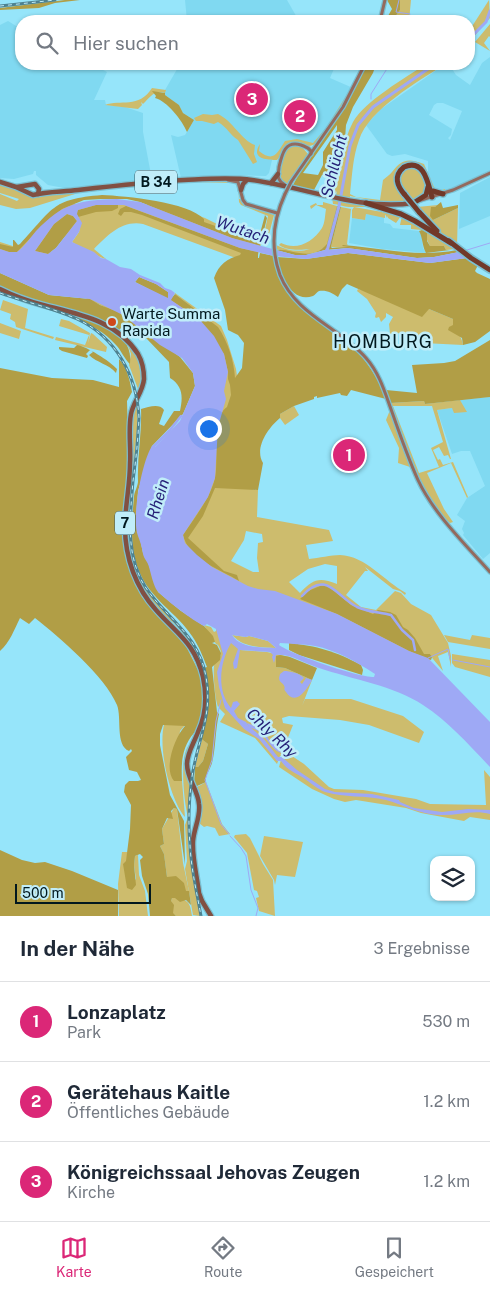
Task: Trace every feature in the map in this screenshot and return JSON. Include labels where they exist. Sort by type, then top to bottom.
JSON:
[{"type":"highway","points":[[442,194],[433,195],[421,168],[407,165],[401,169],[397,178],[398,186],[419,212],[453,244]]},
{"type":"highway","points":[[414,203],[426,195],[428,184]]},
{"type":"highway","points":[[366,203],[422,224],[490,270]]},
{"type":"main road","points":[[381,15],[385,0]]},
{"type":"main road","points":[[362,70],[343,107],[291,182],[280,205],[274,227],[277,264],[286,287],[299,303],[316,318],[354,345],[376,371],[423,490],[450,526],[490,572]]},
{"type":"main road","points":[[286,186],[279,181],[278,174],[281,157],[285,148],[295,144],[312,147],[319,143]]},
{"type":"main road","points":[[305,146],[310,149],[311,154]]},
{"type":"main road","points":[[442,194],[490,173]]},
{"type":"main road","points":[[271,183],[278,174]]},
{"type":"main road","points":[[224,179],[238,182],[242,190]]},
{"type":"main road","name":"B 34","points":[[0,182],[32,195],[50,191],[76,191],[156,182],[224,179],[250,180],[366,203],[392,205],[414,203]]},
{"type":"main road","points":[[250,180],[243,183],[243,200],[246,204],[277,213]]},
{"type":"main road","name":"B 34","points":[[16,187],[35,184],[50,191]]},
{"type":"main road","points":[[27,192],[28,185]]},
{"type":"main road","points":[[37,194],[39,191],[38,187]]},
{"type":"main road","points":[[414,203],[433,195]]},
{"type":"main road","points":[[272,211],[280,205]]},
{"type":"main road","name":"7","points":[[0,290],[26,300],[91,318],[105,324],[130,344],[142,362],[144,381],[132,408],[130,418],[130,462],[125,526],[126,546],[131,568],[141,590],[156,610],[186,640],[198,662],[204,679],[205,710],[187,764],[189,777],[199,800],[200,812],[193,843],[199,893],[211,916]]},
{"type":"shaded area","points":[[80,0],[55,3],[39,8],[0,10],[0,8]]},
{"type":"shaded area","points":[[185,0],[287,0],[296,15],[186,15]]},
{"type":"shaded area","points":[[387,0],[400,0],[400,10],[396,15],[389,15],[392,9]]},
{"type":"shaded area","points":[[400,0],[411,0],[410,15],[396,15],[400,10]]},
{"type":"shaded area","points":[[489,0],[490,18],[475,35],[475,22]]},
{"type":"shaded area","points":[[8,21],[15,25],[15,70],[103,70],[107,72],[94,100],[105,100],[106,105],[125,107],[143,113],[143,132],[152,180],[64,188],[48,185],[36,175],[36,171],[33,174],[14,179],[0,178],[0,25]]},
{"type":"shaded area","points":[[490,24],[490,37],[484,43],[490,51],[475,42]]},
{"type":"shaded area","points":[[490,57],[490,170],[445,191],[435,189],[428,173],[428,161],[405,154],[392,156],[387,154],[366,125],[381,109],[436,70],[453,70],[456,75],[470,85],[482,63]],"holes":[[[437,103],[443,103],[462,111],[450,140],[448,138],[451,135],[452,129],[429,115]]]},
{"type":"shaded area","points":[[177,70],[333,70],[330,78],[353,88],[342,107],[314,144],[308,146],[291,143],[287,145],[278,159],[272,160],[269,173],[266,176],[232,175],[181,178],[171,135],[178,137],[185,135],[194,120],[183,113],[179,105],[165,95],[165,90]]},
{"type":"shaded area","points":[[363,70],[374,70],[353,107],[346,125],[345,139],[332,156],[331,175],[322,175],[314,190],[293,185],[302,168],[344,108]],"holes":[[[337,125],[337,130],[323,152],[323,165],[318,175],[303,173]]]},
{"type":"shaded area","points":[[417,70],[436,70],[383,107],[364,129],[355,153],[350,194],[356,197],[380,200],[383,180],[399,164],[409,160],[424,164],[435,189],[439,191],[445,189],[445,191],[441,192],[434,190],[423,169],[415,163],[409,163],[402,166],[394,184],[407,201],[381,202],[350,196],[350,198],[336,195],[337,191],[334,195],[331,194],[335,188],[346,138],[353,122],[367,106],[386,90]]},
{"type":"shaded area","points":[[152,88],[166,90],[165,93],[158,92],[153,94],[143,104],[141,102],[142,105],[138,109],[105,105],[141,99]]},
{"type":"shaded area","points":[[351,88],[353,88],[335,118],[315,144],[308,146],[296,143],[289,144],[285,146],[277,160],[258,156],[257,149],[260,144],[259,151],[264,155],[272,156],[277,153],[285,141],[297,139],[313,143],[326,128]]},
{"type":"shaded area","points":[[152,91],[165,93],[165,95],[179,105],[183,113],[194,120],[187,132],[174,112],[155,98],[156,96]]},
{"type":"shaded area","points":[[203,114],[218,114],[228,121],[245,139],[255,145],[254,154],[257,162],[253,164],[238,140],[218,122],[214,124],[196,121],[194,118]]},
{"type":"shaded area","points":[[293,145],[301,146],[308,154],[288,185],[279,178],[280,168],[283,155]]},
{"type":"shaded area","points":[[413,166],[423,176],[427,191],[419,198],[411,200],[401,187],[398,178],[402,169]]},
{"type":"shaded area","points":[[490,177],[490,216],[459,229],[460,193]]},
{"type":"shaded area","points":[[195,181],[238,183],[239,199],[246,205],[274,215],[268,238],[266,240],[263,239],[268,216],[241,205],[239,202],[238,186],[234,183],[156,184],[76,193],[88,190],[111,187]]},
{"type":"shaded area","points":[[0,184],[20,190],[31,196],[75,194],[30,208],[16,209],[0,205],[0,194],[17,201],[19,199],[0,193]]},
{"type":"shaded area","points":[[102,195],[156,201],[185,208],[196,213],[204,219],[204,222],[258,241],[265,215],[267,218],[260,246],[232,238],[140,202],[127,199],[84,200],[62,209],[17,252],[0,249],[0,244],[13,247],[13,240],[18,245],[20,244],[47,214],[62,203],[72,199]]},
{"type":"shaded area","points":[[332,197],[367,205],[401,216],[396,223],[376,209],[333,204]]},
{"type":"shaded area","points":[[323,202],[337,206],[327,245],[322,250],[316,253],[303,254],[276,249],[276,245],[292,250],[310,249],[290,249],[279,245],[281,243],[293,246],[304,244],[314,237],[323,226],[326,209],[316,205],[311,209],[310,206],[316,203],[317,205],[323,205]]},
{"type":"shaded area","points":[[441,202],[443,208],[458,205],[458,208],[433,220],[430,216],[431,207],[435,207]]},
{"type":"shaded area","points":[[60,204],[169,205],[205,218],[233,232],[262,240],[257,259],[233,257],[143,224],[135,223],[122,226],[94,249],[106,259],[72,242],[79,232],[81,221],[50,251],[189,305],[175,293],[221,326],[236,369],[253,490],[258,490],[257,517],[329,530],[333,541],[306,545],[309,559],[336,555],[349,556],[367,564],[406,593],[405,595],[400,591],[393,589],[365,567],[368,571],[365,571],[346,595],[361,607],[376,610],[395,591],[401,593],[411,604],[431,615],[448,643],[451,667],[448,652],[438,656],[443,671],[430,654],[431,658],[420,675],[171,551],[207,355],[0,258],[0,242],[19,248]],"holes":[[[246,531],[262,534],[263,542],[258,543],[257,558],[259,572],[253,572],[231,561],[244,540]],[[325,564],[337,566],[337,584],[321,580],[313,582],[300,593],[289,582],[308,569]]]},
{"type":"shaded area","points":[[96,205],[118,205],[118,208],[112,211],[96,212],[78,217],[76,212],[78,210]]},
{"type":"shaded area","points":[[438,205],[435,207],[433,220],[458,208],[457,246],[442,234],[417,207]]},
{"type":"shaded area","points":[[126,206],[240,248],[258,252],[258,258],[260,253],[274,256],[284,281],[298,302],[305,310],[354,348],[375,376],[386,399],[351,390],[347,396],[340,393],[317,398],[317,396],[314,399],[294,406],[280,414],[280,418],[271,427],[261,445],[260,451],[263,463],[258,490],[215,488],[203,516],[188,538],[224,571],[237,575],[239,581],[198,557],[186,544],[183,535],[213,486],[216,470],[217,430],[222,412],[227,407],[231,395],[224,354],[183,308],[170,300],[175,294],[218,327],[230,352],[235,378],[242,368],[244,343],[238,335],[228,330],[225,310],[214,278],[218,269],[224,263],[241,253],[142,215],[131,212],[124,212],[121,216],[118,214],[120,209]]},
{"type":"shaded area","points":[[337,206],[341,207],[332,248],[348,247],[379,251],[343,245],[413,253],[457,250],[459,252],[417,258],[348,248],[315,253],[327,244]]},
{"type":"shaded area","points":[[341,207],[351,209],[348,245],[343,245],[379,251],[331,247]]},
{"type":"shaded area","points":[[354,207],[382,212],[385,214],[385,218],[366,214],[365,220],[352,218]]},
{"type":"shaded area","points":[[67,214],[73,216],[77,221],[56,248],[48,254],[35,251],[54,224]]},
{"type":"shaded area","points":[[366,214],[384,217],[384,223],[390,224],[393,228],[419,231],[426,253],[382,249],[349,243],[352,218],[365,220]]},
{"type":"shaded area","points":[[402,216],[442,239],[455,249],[446,250],[444,246],[430,246],[422,230],[411,229],[411,225],[400,225]]},
{"type":"shaded area","points":[[422,230],[427,233],[427,241],[430,246],[444,246],[446,250],[450,250],[426,253],[419,231]]},
{"type":"shaded area","points":[[276,250],[313,253],[306,255],[295,255]]},
{"type":"shaded area","points":[[348,253],[430,263],[467,258],[478,265],[475,271],[477,273],[490,279],[490,331],[475,342],[463,345],[462,338],[448,330],[453,325],[453,319],[429,309],[422,317],[347,284],[338,297],[329,292],[322,291],[313,296],[305,297],[298,295],[292,291],[284,278],[277,257],[306,259]]},
{"type":"shaded area","points":[[0,273],[49,295],[90,299],[116,311],[133,321],[180,357],[193,373],[195,386],[183,414],[152,446],[138,491],[136,518],[143,553],[158,592],[181,611],[204,626],[213,636],[215,642],[212,643],[217,645],[221,653],[220,660],[212,667],[217,712],[219,714],[213,757],[206,782],[197,786],[194,785],[195,767],[198,767],[203,761],[208,744],[194,733],[183,755],[182,781],[174,781],[171,775],[170,761],[174,745],[185,726],[163,725],[160,734],[160,745],[170,795],[184,821],[185,865],[177,809],[174,808],[171,811],[173,819],[167,818],[162,829],[164,844],[160,846],[164,854],[167,877],[176,876],[184,883],[186,891],[189,891],[191,905],[186,900],[180,902],[172,898],[171,901],[174,905],[173,913],[176,916],[150,916],[148,894],[142,876],[140,860],[143,857],[140,854],[135,856],[136,885],[132,890],[127,888],[123,864],[126,861],[131,805],[124,792],[125,785],[129,781],[141,780],[137,772],[129,770],[126,757],[132,751],[125,748],[122,743],[117,705],[111,694],[80,658],[35,618],[29,624],[20,618],[9,640],[0,651],[0,368],[52,378],[93,380],[119,387],[119,359],[122,362],[128,374],[132,392],[127,401],[129,436],[124,521],[133,577],[142,597],[186,646],[198,670],[207,667],[199,648],[186,628],[157,598],[144,581],[136,562],[132,543],[134,496],[138,483],[141,409],[154,406],[162,408],[164,410],[159,424],[164,426],[174,411],[180,411],[182,401],[180,388],[170,378],[169,362],[147,339],[125,324],[118,331],[110,323],[21,297],[0,288]]},
{"type":"shaded area","points":[[139,277],[156,284],[168,292],[168,299],[135,282]]},
{"type":"shaded area","points":[[358,289],[429,309],[453,319],[454,326],[463,345],[423,343],[401,333],[390,334],[389,324],[393,317],[386,313],[386,317],[381,322],[379,317],[376,318],[376,313],[367,299],[357,291]]},
{"type":"shaded area","points":[[3,300],[28,309],[25,328],[54,337],[53,339],[16,327],[15,322],[10,319],[11,314],[0,310]]},
{"type":"shaded area","points":[[75,315],[104,325],[121,337],[127,345],[130,354],[130,364],[112,340],[97,329],[75,318]]},
{"type":"shaded area","points":[[61,319],[69,321],[90,333],[88,343],[91,333],[93,334],[107,347],[106,352],[55,340],[56,337],[85,345],[89,335],[59,326]]},
{"type":"shaded area","points":[[0,323],[21,331],[19,339],[0,333]]},
{"type":"shaded area","points":[[490,340],[490,397],[425,404],[424,401],[390,403],[386,390],[417,393],[412,365],[455,361]]},
{"type":"shaded area","points":[[127,343],[140,364],[141,376],[138,389],[129,365],[131,354]]},
{"type":"shaded area","points":[[77,345],[90,350],[86,354],[87,358],[59,349],[59,347],[74,348]]},
{"type":"shaded area","points":[[90,350],[104,358],[114,366],[117,369],[116,373],[89,355],[93,352]]},
{"type":"shaded area","points":[[490,397],[490,553],[483,559],[463,535],[462,529],[465,521],[457,515],[467,498],[485,486],[470,451],[452,454],[437,410],[452,408],[466,412],[460,400]]},
{"type":"shaded area","points":[[460,400],[467,412],[454,413],[452,408],[437,410],[451,459],[448,455],[444,456],[439,447],[433,450],[443,465],[453,462],[468,497],[451,463],[427,473],[444,509],[453,522],[450,523],[429,499],[413,468],[390,403],[424,401],[425,404]],"holes":[[[393,406],[432,406],[443,442],[431,448],[439,467],[419,473]]]},
{"type":"shaded area","points":[[137,403],[136,444],[130,489],[128,533],[130,550],[127,526],[131,421]]},
{"type":"shaded area","points":[[294,406],[299,415],[285,425],[280,418],[280,414]]},
{"type":"shaded area","points":[[390,410],[411,467],[398,463],[399,448],[386,420]]},
{"type":"shaded area","points":[[354,447],[359,451],[359,456],[342,463],[338,453]]},
{"type":"shaded area","points":[[131,556],[142,582],[186,632],[197,653],[173,622],[166,618],[156,607],[142,587]]},
{"type":"shaded area","points":[[320,586],[328,586],[351,605],[373,614],[378,610],[396,615],[403,627],[415,638],[424,654],[430,654],[431,660],[409,651],[337,614],[300,599],[308,591]]},
{"type":"shaded area","points":[[204,625],[211,627],[214,632],[216,629],[226,633],[240,650],[267,652],[290,657],[284,657],[276,667],[285,668],[312,680],[302,706],[305,699],[351,699],[403,716],[424,732],[419,743],[369,725],[340,720],[289,716],[282,718],[283,723],[293,725],[283,750],[304,764],[329,787],[334,789],[363,790],[416,799],[430,804],[486,805],[484,770],[490,777],[490,820],[470,817],[464,821],[421,813],[406,808],[356,800],[345,802],[312,789],[279,767],[282,756],[280,756],[277,764],[255,738],[220,722],[225,714],[219,708],[220,705],[218,707],[217,703],[214,687],[214,666],[221,653],[218,645]]},
{"type":"shaded area","points":[[232,635],[249,636],[268,641],[276,648],[247,645]]},
{"type":"shaded area","points":[[444,635],[470,640],[472,635],[490,638],[490,649],[448,642]]},
{"type":"shaded area","points":[[289,643],[317,648],[343,656],[361,665],[362,675],[299,655],[289,650]]},
{"type":"shaded area","points":[[452,654],[490,660],[490,677],[455,667],[452,663]]},
{"type":"shaded area","points":[[280,655],[317,668],[312,680],[285,668],[276,667],[276,656]]},
{"type":"shaded area","points":[[164,725],[185,725],[180,731],[175,781],[182,781],[185,817],[170,786],[164,760]]},
{"type":"shaded area","points":[[202,739],[208,744],[203,761],[198,767],[195,767]]},
{"type":"shaded area","points":[[189,745],[187,756],[190,782],[188,845],[200,916],[193,915],[185,869],[187,861],[185,825],[188,817],[183,769]]},
{"type":"shaded area","points":[[206,782],[222,824],[230,834],[219,836],[215,828],[204,827],[199,823],[197,787]]},
{"type":"shaded area","points":[[174,808],[177,809],[183,863],[189,891],[186,892],[167,877],[164,854],[160,846],[164,844],[162,829]]},
{"type":"shaded area","points":[[246,834],[273,880],[275,916],[259,911],[256,898],[259,897],[257,891],[254,890],[247,853],[234,837],[235,835]]},
{"type":"shaded area","points":[[264,836],[303,842],[295,877],[277,875],[275,885],[260,856]]},
{"type":"shaded area","points":[[0,850],[22,860],[35,863],[45,862],[72,871],[118,890],[118,916],[0,916]]},
{"type":"shaded area","points":[[122,852],[127,852],[127,888],[136,879],[134,865],[135,856],[138,855],[139,875],[145,891],[148,916],[119,916],[118,884]]},
{"type":"shaded area","points":[[172,897],[187,902],[192,916],[176,916],[173,914]]},
{"type":"water","name":"Rhein","points":[[117,199],[140,202],[232,238],[295,255],[306,255],[325,250],[326,248],[329,250],[348,248],[417,258],[459,252],[467,258],[430,263],[348,253],[306,259],[274,256],[240,248],[124,205],[96,205],[78,210],[77,214],[82,223],[79,232],[72,242],[94,252],[101,258],[120,267],[131,269],[171,290],[175,293],[171,300],[200,320],[214,336],[224,354],[228,372],[224,391],[226,399],[218,427],[215,478],[208,497],[183,535],[185,543],[212,567],[248,586],[275,591],[337,614],[409,651],[428,658],[490,722],[490,767],[450,726],[412,698],[287,656],[276,655],[274,663],[273,655],[270,652],[240,650],[237,668],[234,669],[233,663],[238,649],[231,643],[224,659],[221,676],[226,701],[231,708],[233,702],[237,701],[240,704],[234,711],[238,718],[246,722],[249,727],[247,723],[261,730],[270,742],[278,746],[281,753],[273,748],[261,733],[251,728],[263,738],[278,757],[282,757],[325,789],[335,792],[372,794],[399,800],[414,808],[442,812],[468,809],[490,810],[490,814],[477,812],[433,815],[386,800],[325,792],[285,766],[281,761],[277,761],[259,739],[244,729],[225,708],[217,672],[223,654],[216,629],[207,624],[204,626],[193,620],[159,593],[144,556],[136,528],[141,477],[148,453],[152,446],[155,447],[180,421],[195,386],[193,373],[182,358],[160,345],[123,315],[90,299],[49,295],[0,273],[0,249],[17,252],[55,214],[82,202]],"holes":[[[67,214],[73,216],[77,221],[56,248],[48,254],[35,251],[54,224]],[[139,277],[156,284],[168,292],[168,298],[135,282]],[[232,635],[249,636],[268,641],[276,648],[246,645],[236,640]],[[280,643],[306,645],[331,650],[375,674],[374,677],[340,670],[311,660],[279,645]]]},
{"type":"water","points":[[284,671],[302,676],[304,678],[300,682],[302,684],[306,678],[312,680],[301,695],[294,698],[286,692],[285,687],[279,680],[280,674]]},
{"type":"waterway","points":[[399,0],[396,12],[410,14]]},
{"type":"waterway","name":"Schlücht","points":[[475,33],[486,22],[490,11]]},
{"type":"waterway","points":[[371,99],[371,94],[386,70]]},
{"type":"waterway","name":"Schlücht","points":[[327,251],[339,206],[350,146],[358,125],[373,107],[426,70]]},
{"type":"waterway","points":[[467,250],[490,243]]},
{"type":"waterway","points":[[153,447],[181,416]]},
{"type":"waterway","points":[[302,596],[310,588],[324,585],[331,587],[357,607],[391,615],[402,630],[413,640],[415,650]]},
{"type":"waterway","points":[[428,658],[448,649],[450,659]]},
{"type":"waterway","points":[[453,660],[490,667]]},
{"type":"waterway","points":[[221,700],[216,721],[212,760],[205,780],[221,824],[229,834]]},
{"type":"waterway","points":[[230,836],[246,856],[251,890],[258,908],[256,916]]},
{"type":"railway","points":[[0,6],[55,0]]},
{"type":"railway","points":[[0,293],[77,319],[91,327],[113,347],[129,373],[134,387],[139,418],[130,536],[135,563],[139,576],[146,588],[182,629],[197,650],[202,662],[208,691],[206,716],[194,764],[189,811],[189,837],[194,881],[201,916]]},
{"type":"place","name":"Königreichssaal Jehovas Zeugen","points":[[252,99]]},
{"type":"place","name":"Gerätehaus Kaitle","points":[[300,116]]},
{"type":"place","name":"Warte Summa Rapida","points":[[112,322]]},
{"type":"place","name":"Lonzaplatz","points":[[349,455]]},
{"type":"district","name":"HOMBURG","points":[[383,341]]},
{"type":"water label","name":"Wutach","points":[[243,230]]},
{"type":"water label","name":"Chly Rhy","points":[[272,733]]}]
